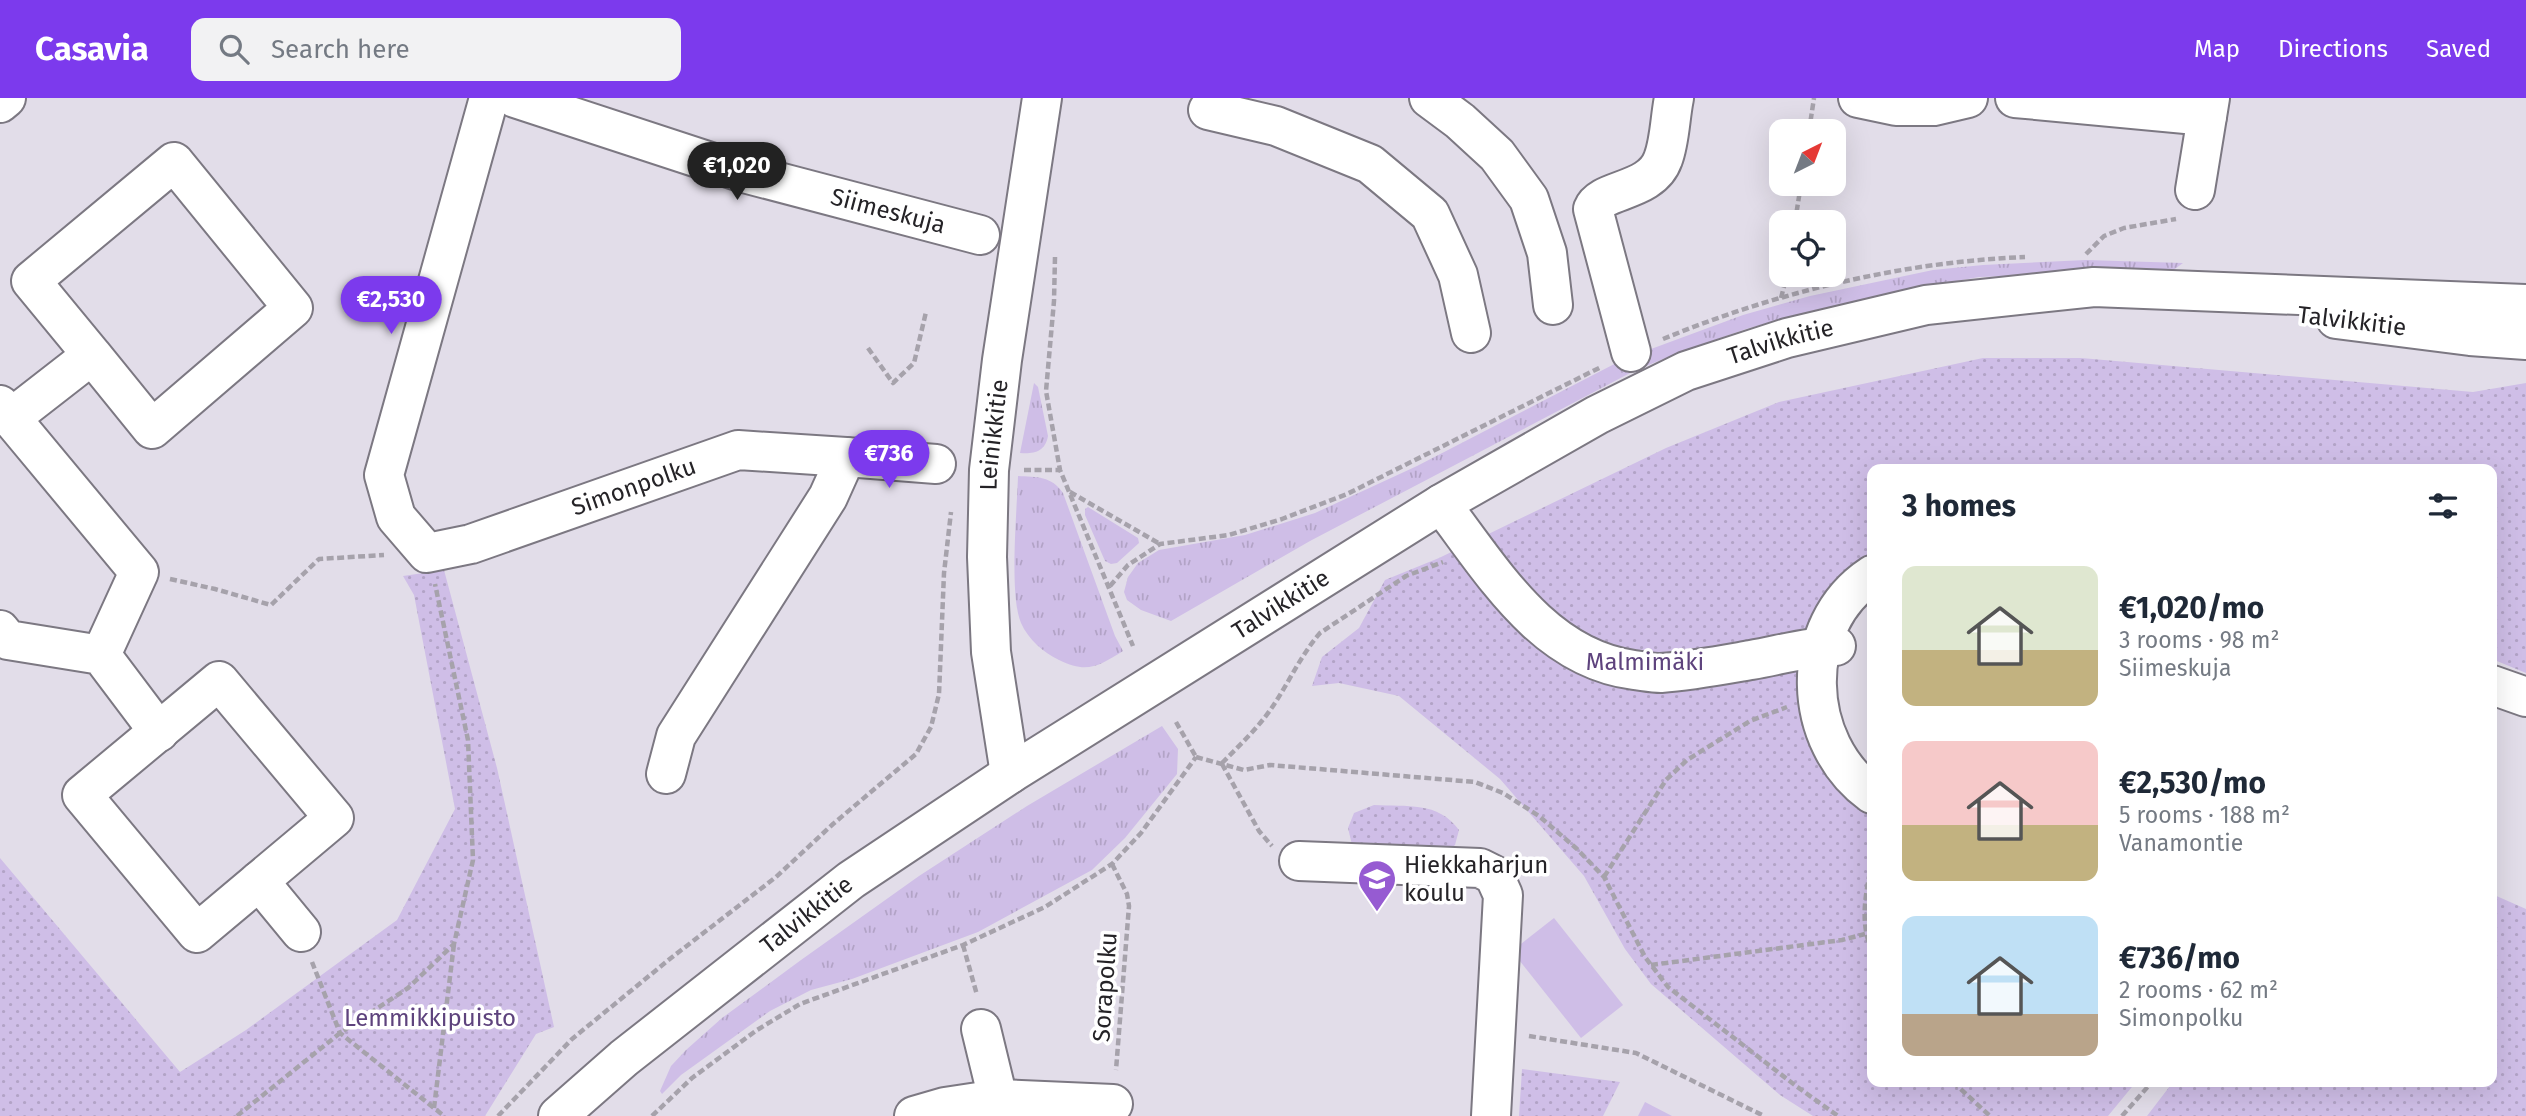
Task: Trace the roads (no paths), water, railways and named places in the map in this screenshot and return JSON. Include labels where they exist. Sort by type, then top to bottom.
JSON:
[{"type":"main road","points":[[0,103],[6,98]]},
{"type":"main road","name":"Simonpolku","points":[[489,98],[384,475],[396,517],[427,553],[471,544],[738,450],[936,464]]},
{"type":"main road","name":"Siimeskuja","points":[[515,98],[744,173],[980,235]]},
{"type":"main road","name":"Leinikkitie","points":[[1010,774],[991,652],[986,557],[989,470],[1002,359],[1042,98]]},
{"type":"main road","points":[[1429,98],[1460,121],[1497,155],[1529,199],[1548,253],[1553,305]]},
{"type":"main road","points":[[1631,352],[1593,209],[1599,200],[1647,181],[1663,161],[1674,98]]},
{"type":"main road","points":[[1858,98],[1896,106],[1934,106],[1968,98]]},
{"type":"main road","points":[[2015,98],[2209,107],[2195,190]]},
{"type":"main road","points":[[1208,110],[1279,112],[1370,164],[1430,214],[1458,275],[1471,333]]},
{"type":"main road","points":[[174,162],[293,307],[152,429],[92,355],[31,281],[174,162]]},
{"type":"main road","name":"Talvikkitie","points":[[561,1115],[624,1058],[851,880],[1010,774],[1441,504],[1597,415],[1686,371],[1735,353],[1818,330],[2090,271],[2526,304]]},
{"type":"main road","name":"Talvikkitie","points":[[2090,271],[2470,336],[2526,340]]},
{"type":"main road","points":[[92,355],[5,411],[139,572],[101,654]]},
{"type":"main road","points":[[666,774],[676,736],[828,497],[846,457]]},
{"type":"main road","points":[[1441,504],[1517,602],[1545,630],[1584,655],[1620,668],[1659,673],[1828,646]]},
{"type":"main road","points":[[1867,578],[1836,613],[1816,696],[1828,743],[1855,782],[1867,790]]},
{"type":"main road","points":[[0,630],[8,640],[101,654],[159,732]]},
{"type":"main road","points":[[219,681],[334,818],[258,881],[197,933],[82,796],[219,681]]},
{"type":"main road","points":[[2497,687],[2526,697]]},
{"type":"main road","points":[[1299,861],[1480,868],[1494,875],[1503,895],[1491,1116]]},
{"type":"main road","points":[[258,881],[301,932]]},
{"type":"main road","points":[[981,1018],[998,1099]]},
{"type":"main road","points":[[914,1116],[945,1107],[998,1099],[1114,1104]]},
{"type":"place","name":"Hiekkaharjun koulu","points":[[1377,913]]},
{"type":"park label","name":"Malmimäki","points":[[1645,662]]},
{"type":"park label","name":"Lemmikkipuisto","points":[[430,1018]]}]
